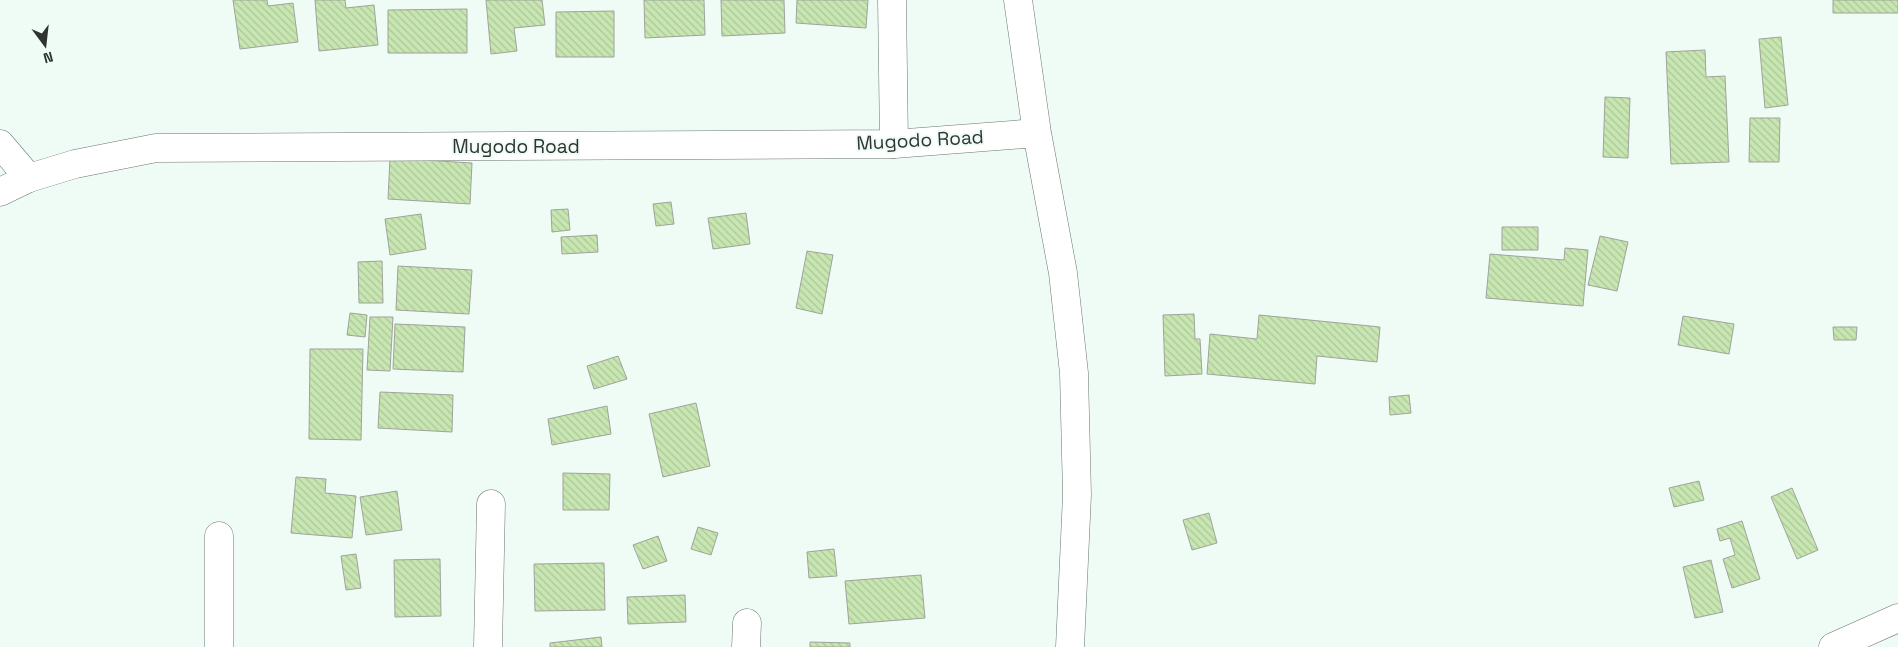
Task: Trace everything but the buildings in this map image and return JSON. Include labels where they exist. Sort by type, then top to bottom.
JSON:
[{"type":"street","points":[[892,0],[894,144]]},
{"type":"street","points":[[1018,0],[1038,133],[1063,272],[1074,373],[1077,495],[1070,647]]},
{"type":"street","name":"Mugodo Road","points":[[0,192],[29,178],[75,164],[156,148],[894,144],[1038,133]]},
{"type":"street","points":[[0,144],[29,178]]},
{"type":"street","points":[[488,647],[491,504]]},
{"type":"street","points":[[219,536],[219,647]]},
{"type":"street","points":[[1833,647],[1898,618]]}]
